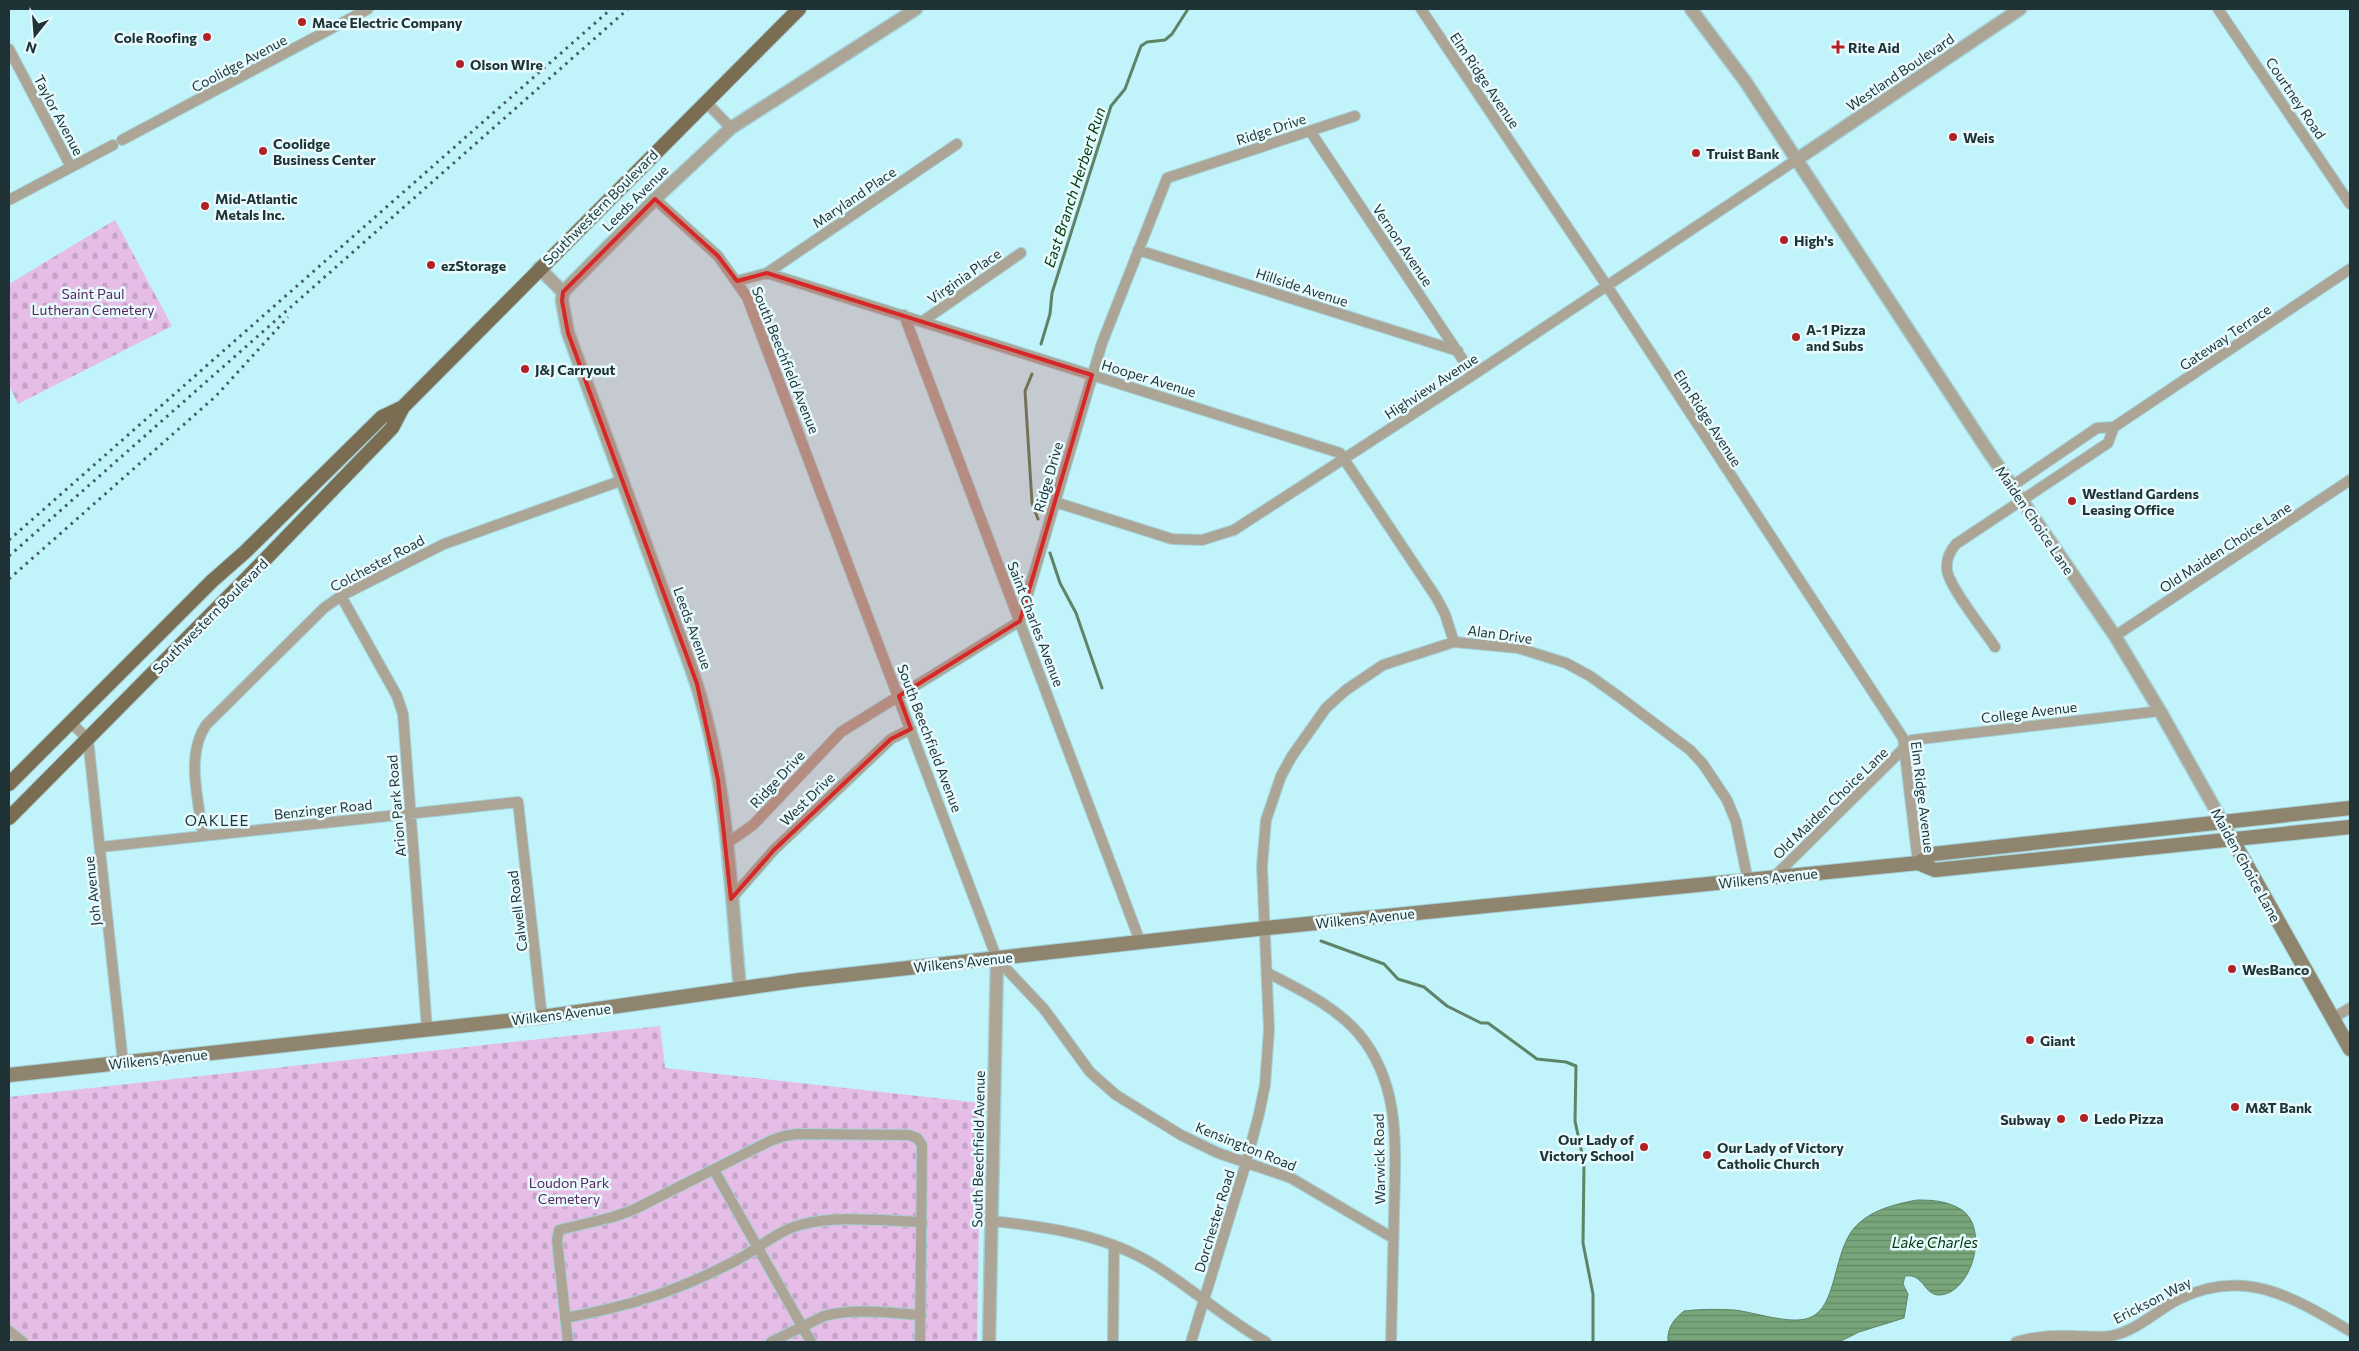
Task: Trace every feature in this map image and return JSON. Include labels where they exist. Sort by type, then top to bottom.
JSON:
[{"type":"main road","name":"Southwestern Boulevard","points":[[9,818],[392,428],[403,407],[705,101],[799,9]]},
{"type":"main road","name":"Southwestern Boulevard","points":[[9,784],[212,581],[245,552],[382,417],[403,407]]},
{"type":"main road","name":"Wilkens Avenue","points":[[9,1075],[542,1017],[740,989],[1142,944],[1266,928],[1918,863],[1933,854],[2223,824],[2350,808]]},
{"type":"main road","points":[[2232,839],[2257,828],[2350,817]]},
{"type":"main road","name":"Wilkens Avenue","points":[[1918,863],[1935,870],[2350,827]]},
{"type":"main road","name":"Maiden Choice Lane","points":[[2232,839],[2350,1049]]},
{"type":"street","name":"Coolidge Avenue","points":[[9,200],[368,9]]},
{"type":"street","name":"Leeds Avenue","points":[[740,989],[726,844],[718,780],[706,715],[694,676],[568,333],[562,302],[564,292],[655,198],[731,128],[916,9]]},
{"type":"street","name":"Elm Ridge Avenue","points":[[1420,9],[1607,286],[1903,738],[1918,863]]},
{"type":"street","name":"Westland Boulevard","points":[[1796,160],[2020,9]]},
{"type":"street","name":"Courtney Road","points":[[2218,9],[2350,204]]},
{"type":"street","name":"Maiden Choice Lane","points":[[1694,10],[1744,81],[2012,486],[2115,636],[2160,711],[2232,839]]},
{"type":"street","name":"Taylor Avenue","points":[[9,49],[71,167]]},
{"type":"street","points":[[705,101],[731,128]]},
{"type":"street","name":"Ridge Drive","points":[[726,844],[753,825],[841,732],[1020,621],[1102,343],[1167,178],[1355,116]]},
{"type":"street","name":"Vernon Avenue","points":[[1310,131],[1473,375]]},
{"type":"street","name":"Maryland Place","points":[[767,273],[957,144]]},
{"type":"street","name":"Highview Avenue","points":[[1055,502],[1172,540],[1202,540],[1234,530],[1473,375],[1796,160]]},
{"type":"street","name":"South Beechfield Avenue","points":[[655,198],[718,256],[737,281],[758,323],[997,959],[989,1342]]},
{"type":"street","name":"Hillside Avenue","points":[[1138,250],[1458,351]]},
{"type":"street","name":"Virginia Place","points":[[923,321],[1021,253]]},
{"type":"street","points":[[540,268],[564,292]]},
{"type":"street","name":"Gateway Terrace","points":[[2012,486],[2097,428],[2114,427],[2350,269]]},
{"type":"street","points":[[737,281],[767,273]]},
{"type":"street","name":"Hooper Avenue","points":[[767,273],[1340,453],[1436,598],[1445,614],[1454,642]]},
{"type":"street","name":"Saint Charles Avenue","points":[[904,315],[1142,944]]},
{"type":"street","name":"Gateway Terrace","points":[[1995,647],[1949,577],[1947,563],[1956,544],[2108,443],[2114,427]]},
{"type":"street","name":"Colchester Road","points":[[203,836],[194,762],[200,735],[206,725],[324,608],[341,596],[444,544],[622,480]]},
{"type":"street","name":"Old Maiden Choice Lane","points":[[2115,636],[2350,480]]},
{"type":"street","name":"Arion Park Road","points":[[341,596],[401,706],[427,1030]]},
{"type":"street","name":"Alan Drive","points":[[1266,928],[1262,866],[1266,820],[1281,776],[1308,731],[1326,708],[1346,690],[1383,665],[1454,642],[1518,648],[1566,663],[1590,676],[1690,750],[1716,781],[1727,800],[1736,822],[1748,881]]},
{"type":"street","name":"College Avenue","points":[[1904,749],[1912,740],[2160,711]]},
{"type":"street","points":[[71,723],[88,739]]},
{"type":"street","name":"West Drive","points":[[731,899],[774,850],[891,739],[910,729]]},
{"type":"street","name":"Joh Avenue","points":[[88,739],[123,1063]]},
{"type":"street","name":"Old Maiden Choice Lane","points":[[1774,877],[1904,749]]},
{"type":"street","name":"Benzinger Road","points":[[101,847],[518,802]]},
{"type":"street","name":"Calwell Road","points":[[518,802],[542,1017]]},
{"type":"street","name":"Dorchester Road","points":[[1191,1342],[1260,1114],[1267,1070],[1269,1030],[1266,928]]},
{"type":"street","name":"Kensington Road","points":[[997,959],[1044,1009],[1090,1072],[1116,1095],[1182,1135],[1246,1163],[1270,1169],[1291,1178],[1393,1238]]},
{"type":"street","name":"Warwick Road","points":[[1268,972],[1331,1009],[1345,1021],[1370,1049],[1380,1068],[1388,1090],[1395,1126],[1391,1342]]},
{"type":"street","points":[[2333,1018],[2350,1008]]},
{"type":"street","points":[[568,1342],[557,1240],[559,1230],[634,1210],[770,1141],[797,1134],[909,1135],[917,1138],[922,1145],[920,1342]]},
{"type":"street","points":[[714,1170],[804,1326],[811,1342]]},
{"type":"street","points":[[565,1318],[642,1302],[678,1288],[758,1248],[786,1230],[801,1224],[841,1221],[922,1222]]},
{"type":"street","points":[[992,1221],[1053,1228],[1114,1245],[1155,1266],[1266,1342]]},
{"type":"street","points":[[1112,1342],[1114,1245]]},
{"type":"street","name":"Erickson Way","points":[[2016,1342],[2049,1336],[2110,1336],[2141,1324],[2188,1295],[2215,1286],[2230,1285],[2258,1287],[2291,1297],[2350,1331]]},
{"type":"street","points":[[771,1342],[834,1314],[878,1312],[921,1315]]},
{"type":"street","points":[[9,1331],[23,1342]]},
{"type":"highlighted area","points":[[655,199],[718,256],[737,281],[767,273],[1092,375],[1020,621],[899,696],[911,729],[891,739],[774,850],[731,899],[718,780],[697,684],[568,333],[562,301],[563,292]]},
{"type":"green space","name":"Saint Paul Lutheran Cemetery","points":[[115,220],[172,326],[18,404],[9,385],[9,284]]},
{"type":"green space","name":"Loudon Park Cemetery","points":[[660,1026],[665,1068],[981,1103],[977,1342],[9,1342],[9,1097]]},
{"type":"water","name":"Lake Charles","points":[[1917,1200],[1946,1203],[1962,1210],[1970,1219],[1975,1231],[1976,1245],[1968,1272],[1960,1284],[1951,1292],[1940,1295],[1935,1294],[1930,1292],[1916,1278],[1905,1276],[1903,1284],[1908,1294],[1904,1318],[1859,1332],[1839,1342],[1668,1342],[1672,1325],[1684,1311],[1734,1310],[1782,1319],[1801,1320],[1809,1318],[1819,1312],[1826,1302],[1844,1247],[1850,1234],[1858,1224],[1878,1211],[1893,1205]]},
{"type":"waterway","name":"East Branch Herbert Run","points":[[1041,344],[1050,314],[1052,293],[1111,106],[1125,89],[1141,46],[1147,42],[1165,40],[1172,34],[1188,9]]},
{"type":"waterway","name":"East Branch Herbert Run","points":[[1032,374],[1025,391],[1032,503],[1038,519]]},
{"type":"waterway","name":"East Branch Herbert Run","points":[[1050,553],[1060,583],[1076,613],[1102,688]]},
{"type":"waterway","name":"East Branch Herbert Run","points":[[1321,941],[1384,964],[1398,979],[1424,987],[1447,1006],[1481,1023],[1488,1023],[1537,1059],[1566,1062],[1576,1066],[1575,1121],[1584,1163],[1583,1243],[1593,1294],[1593,1342]]},
{"type":"railway","points":[[9,540],[611,9]]},
{"type":"railway","points":[[9,556],[628,9]]},
{"type":"railway","points":[[9,579],[216,396],[288,317]]},
{"type":"place","name":"Mace Electric Company","points":[[302,22]]},
{"type":"place","name":"Cole Roofing","points":[[207,37]]},
{"type":"place","name":"Rite Aid","points":[[1838,47]]},
{"type":"place","name":"Olson WIre","points":[[460,64]]},
{"type":"place","name":"Weis","points":[[1953,137]]},
{"type":"place","name":"Coolidge Business Center","points":[[263,151]]},
{"type":"place","name":"Truist Bank","points":[[1696,153]]},
{"type":"place","name":"Mid-Atlantic Metals Inc.","points":[[205,206]]},
{"type":"place","name":"High's","points":[[1784,240]]},
{"type":"place","name":"ezStorage","points":[[431,265]]},
{"type":"place","name":"A-1 Pizza and Subs","points":[[1796,337]]},
{"type":"place","name":"J&J Carryout","points":[[525,369]]},
{"type":"place","name":"Westland Gardens Leasing Office","points":[[2072,501]]},
{"type":"place","name":"WesBanco","points":[[2232,969]]},
{"type":"place","name":"Giant","points":[[2030,1040]]},
{"type":"place","name":"M&T Bank","points":[[2235,1107]]},
{"type":"place","name":"Ledo Pizza","points":[[2084,1118]]},
{"type":"place","name":"Subway","points":[[2061,1119]]},
{"type":"place","name":"Our Lady of Victory School","points":[[1644,1147]]},
{"type":"place","name":"Our Lady of Victory Catholic Church","points":[[1707,1155]]},
{"type":"district","name":"OAKLEE","points":[[217,820]]}]
